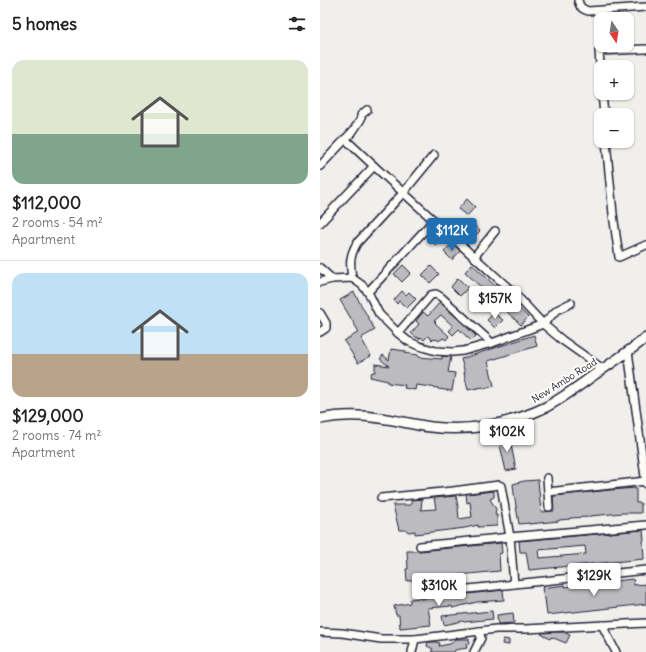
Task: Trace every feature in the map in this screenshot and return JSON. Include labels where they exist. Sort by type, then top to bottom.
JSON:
[{"type":"main road","name":"New Ambo Road","points":[[320,419],[342,417],[380,418],[452,429],[493,425],[529,414],[547,406],[580,386],[646,338]]},
{"type":"street","points":[[578,0],[579,6],[588,11],[646,7]]},
{"type":"street","points":[[600,60],[599,51],[646,49]]},
{"type":"street","points":[[320,166],[360,122],[361,115],[366,110]]},
{"type":"street","points":[[345,139],[515,294],[543,324],[603,370]]},
{"type":"street","points":[[607,148],[619,257],[646,245]]},
{"type":"street","points":[[352,278],[350,258],[352,250],[403,193],[434,155]]},
{"type":"street","points":[[320,223],[374,166]]},
{"type":"street","points":[[368,292],[434,220]]},
{"type":"street","points":[[474,257],[495,232]]},
{"type":"street","points":[[320,268],[332,279]]},
{"type":"street","points":[[320,282],[332,279],[352,278],[362,285],[368,292],[379,314],[398,333],[408,341],[436,351],[463,351],[492,344],[543,324],[557,310],[571,303]]},
{"type":"street","points":[[398,333],[431,295],[436,294],[492,344]]},
{"type":"street","points":[[320,314],[326,323],[326,328],[320,332]]},
{"type":"street","points":[[628,352],[646,484]]},
{"type":"street","points":[[547,478],[549,507]]},
{"type":"street","points":[[548,492],[646,481]]},
{"type":"street","points":[[381,498],[499,485],[502,486],[510,537],[514,584]]},
{"type":"street","points":[[420,546],[646,525]]},
{"type":"street","points":[[431,593],[646,570]]},
{"type":"street","points":[[320,632],[342,633],[381,639],[415,639],[496,629],[646,623]]},
{"type":"street","points":[[602,625],[616,652]]},
{"type":"street","points":[[474,652],[481,638],[479,631]]},
{"type":"street","points":[[412,652],[415,639]]},
{"type":"building","points":[[467,199],[475,207],[467,216],[458,209]]},
{"type":"building","points":[[472,223],[480,231],[471,240],[463,233]]},
{"type":"building","points":[[437,230],[445,237],[437,246],[428,238]]},
{"type":"building","points":[[452,243],[460,251],[452,260],[444,252]]},
{"type":"building","points":[[472,264],[528,317],[521,325],[465,272]]},
{"type":"building","points":[[403,265],[411,273],[402,282],[394,274]]},
{"type":"building","points":[[431,266],[439,274],[430,283],[422,275]]},
{"type":"building","points":[[458,278],[468,288],[460,296],[451,287]]},
{"type":"building","points":[[402,291],[406,295],[409,292],[416,299],[407,308],[399,301],[397,304],[394,300]]},
{"type":"building","points":[[354,292],[375,330],[361,338],[371,356],[358,363],[344,341],[359,332],[340,300]]},
{"type":"building","points":[[440,302],[476,336],[471,341],[459,329],[453,335],[449,331],[453,326],[441,315],[434,321],[449,336],[446,340],[444,338],[439,341],[436,339],[432,340],[428,336],[424,340],[421,337],[419,339],[411,333],[419,324],[416,321],[423,312],[428,316]]},
{"type":"building","points":[[494,313],[503,320],[495,328],[487,320]]},
{"type":"building","points":[[534,335],[537,346],[488,361],[494,386],[484,389],[483,387],[468,390],[461,359]]},
{"type":"building","points":[[391,349],[406,351],[405,353],[418,355],[418,357],[442,359],[442,356],[451,357],[448,372],[455,373],[452,391],[416,385],[415,390],[404,388],[405,385],[388,383],[388,381],[370,377],[372,372],[375,372],[375,364],[389,366],[380,359],[383,355],[389,360]]},
{"type":"building","points":[[509,435],[516,469],[506,471],[499,441],[504,436]]},
{"type":"building","points":[[538,480],[541,512],[554,511],[553,496],[636,488],[636,503],[641,503],[641,513],[622,513],[570,518],[559,521],[519,524],[513,484],[524,481]]},
{"type":"building","points":[[494,491],[494,497],[490,499],[496,509],[495,515],[497,515],[497,526],[478,527],[478,525],[415,534],[415,531],[409,532],[399,530],[393,505],[411,505],[411,500],[422,499],[421,510],[436,509],[434,498],[456,496],[459,519],[472,517],[470,502],[467,503],[466,494]]},
{"type":"building","points":[[643,530],[644,559],[529,570],[526,552],[520,552],[519,541]],"holes":[[[585,546],[586,554],[539,558],[538,550]]]},
{"type":"building","points":[[501,543],[502,553],[499,554],[500,571],[431,577],[407,581],[407,551]]},
{"type":"building","points":[[633,579],[634,585],[646,584],[646,604],[547,615],[542,588],[565,585],[565,587]]},
{"type":"building","points":[[503,590],[504,600],[477,602],[452,608],[452,606],[428,608],[431,625],[400,628],[399,615],[396,615],[394,606],[410,603],[410,599]]},
{"type":"building","points":[[492,611],[493,619],[463,621],[444,625],[442,616]]},
{"type":"building","points":[[513,613],[514,623],[498,624],[497,615]]},
{"type":"building","points":[[563,632],[570,635],[566,643],[551,637],[550,639],[541,634],[542,633]]},
{"type":"building","points":[[455,639],[469,639],[470,644],[466,644],[467,648],[455,650],[454,652],[431,652],[433,649],[427,646],[428,642],[440,643],[439,646],[450,644]]},
{"type":"building","points":[[503,639],[509,640],[509,645],[502,644]]}]
